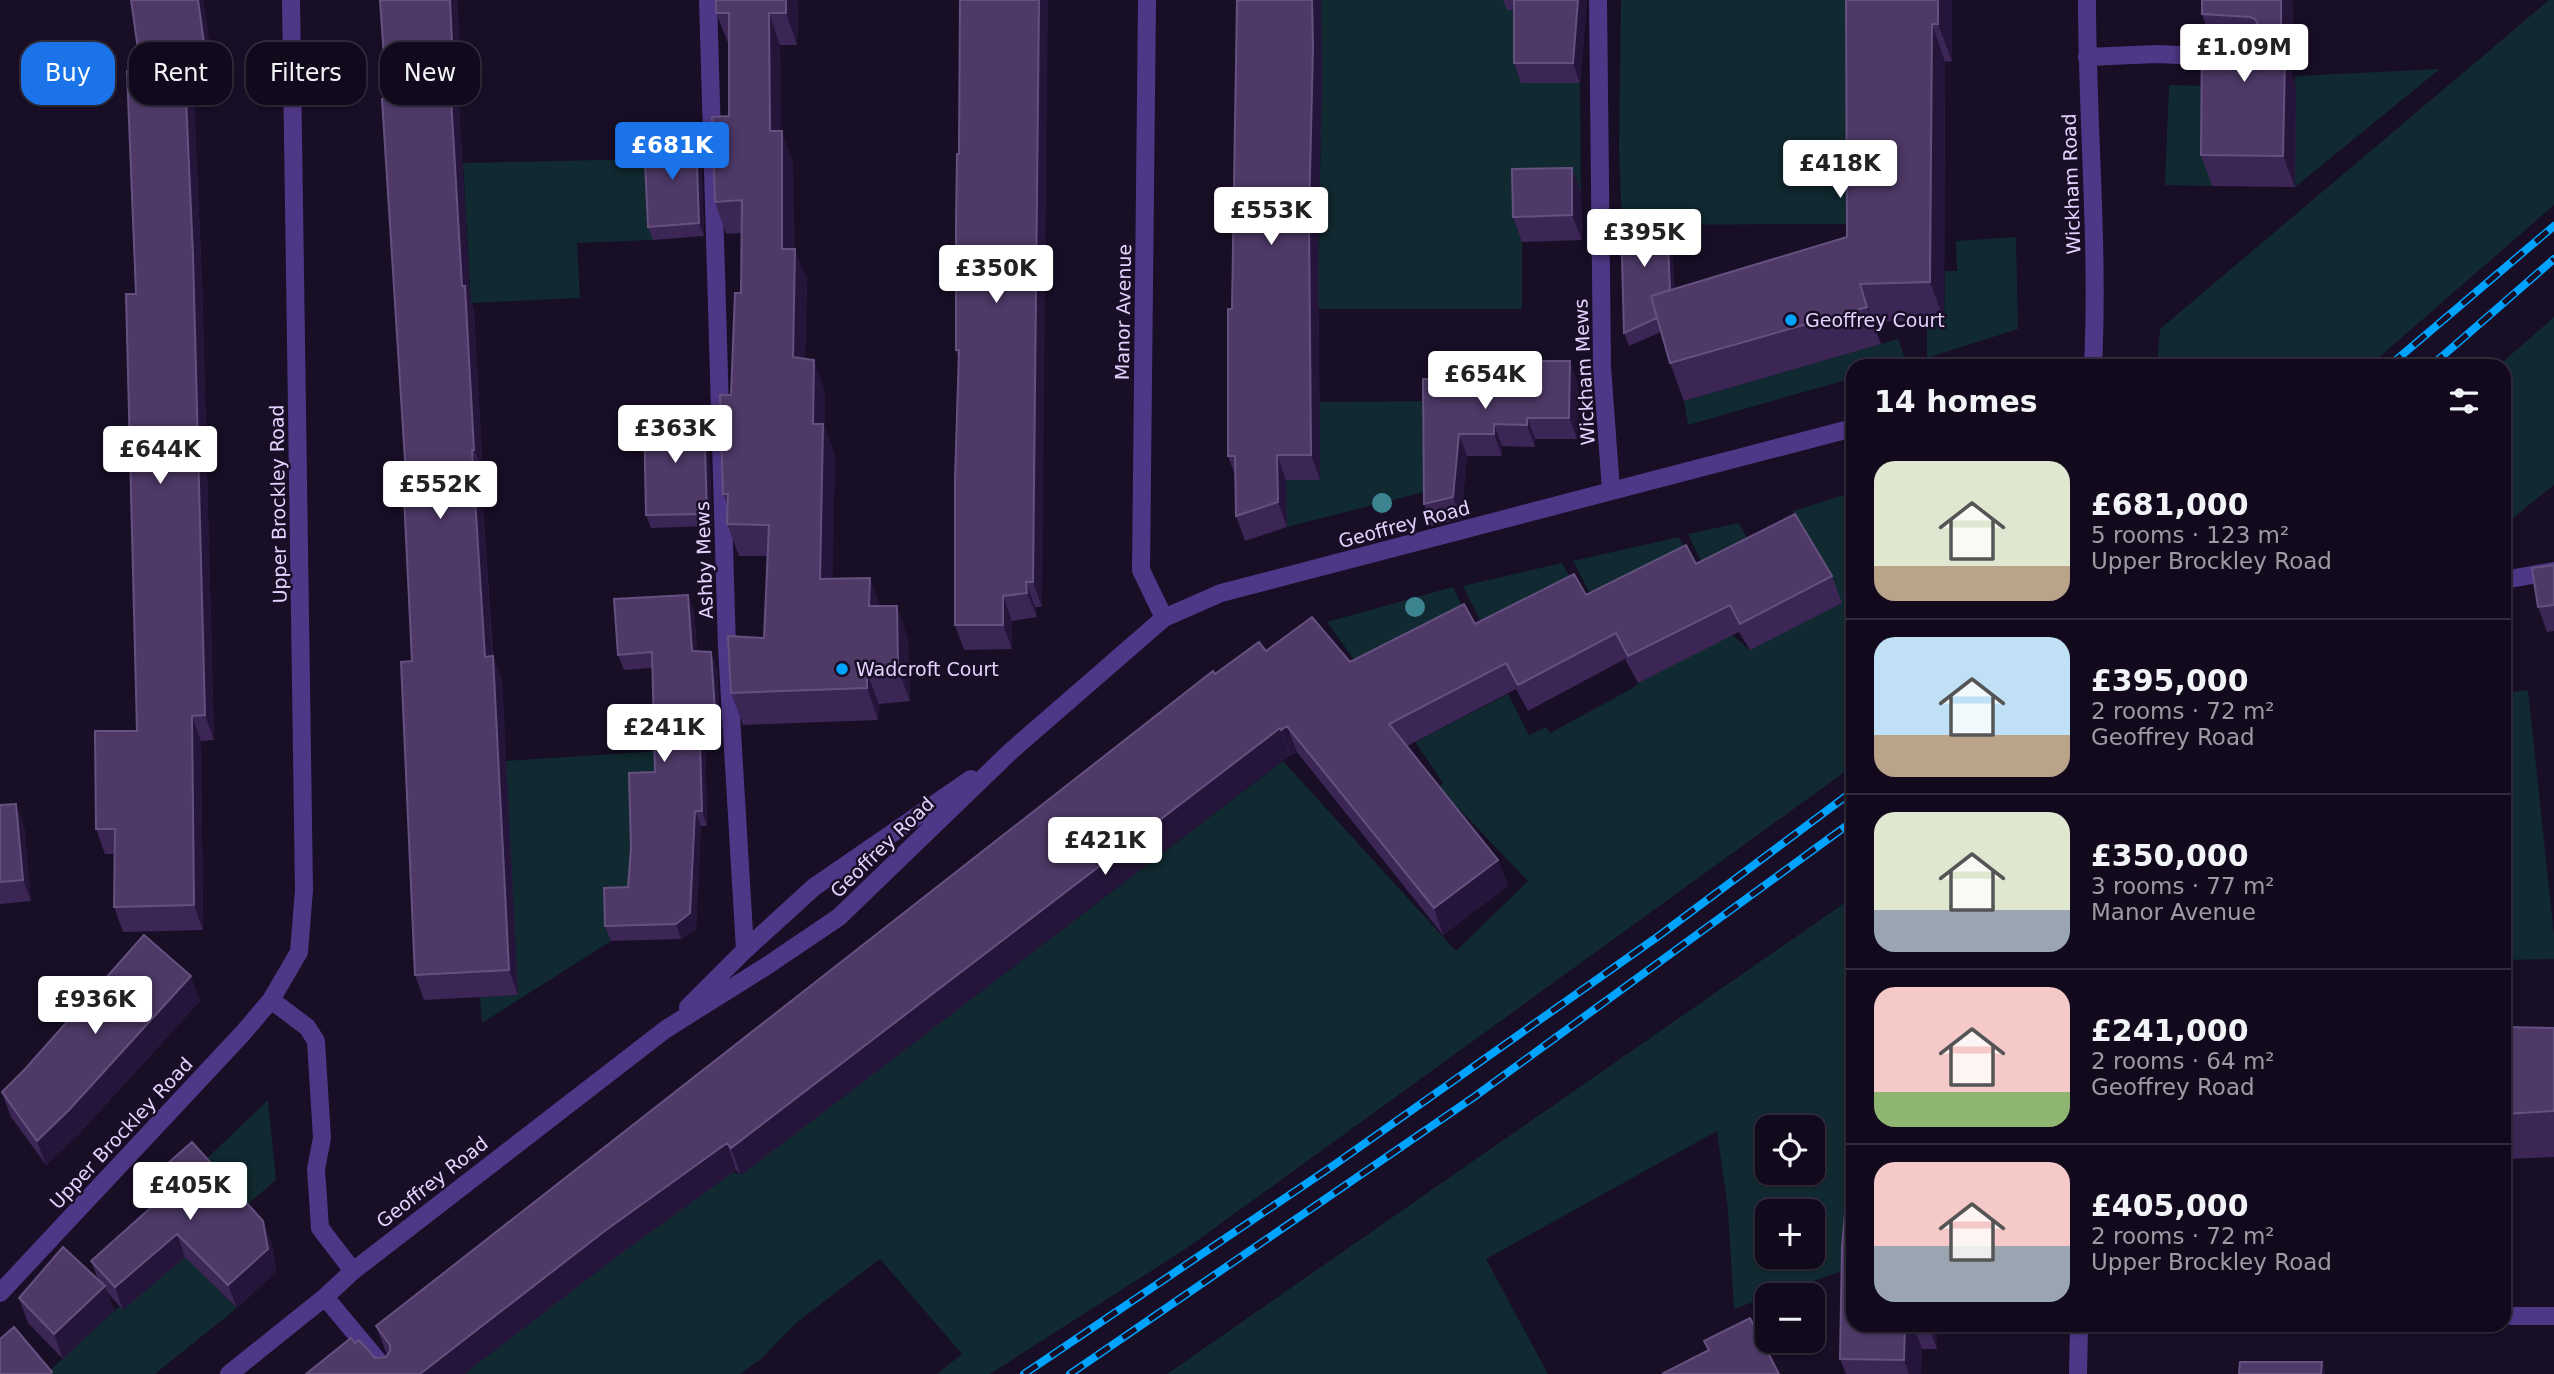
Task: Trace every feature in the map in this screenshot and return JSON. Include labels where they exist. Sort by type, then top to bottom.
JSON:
[{"type":"street","name":"Upper Brockley Road","points":[[0,1293],[271,1000],[299,952],[304,890],[291,0]]},
{"type":"street","name":"Ashby Mews","points":[[708,0],[727,648],[745,950]]},
{"type":"street","name":"Manor Avenue","points":[[1147,0],[1141,570],[1164,618]]},
{"type":"street","name":"Wickham Mews","points":[[1598,0],[1602,367],[1611,490]]},
{"type":"street","name":"Wickham Road","points":[[2087,0],[2097,292],[2093,359]]},
{"type":"street","points":[[2087,57],[2157,54],[2247,59]]},
{"type":"street","name":"Geoffrey Road","points":[[229,1374],[325,1297],[353,1270],[666,1029],[839,917],[1011,751],[1164,618],[1221,593],[1846,430]]},
{"type":"street","points":[[2511,579],[2554,571]]},
{"type":"street","name":"Geoffrey Road","points":[[666,1029],[745,950],[831,874],[1011,751]]},
{"type":"street","points":[[271,1000],[307,1027],[316,1041],[322,1138],[316,1169],[320,1228],[353,1270]]},
{"type":"street","points":[[325,1297],[390,1374]]},
{"type":"street","points":[[2511,1316],[2554,1316]]},
{"type":"street","points":[[2078,1374],[2079,1332]]},
{"type":"shaded area","points":[[1321,0],[1507,0],[1583,9],[1583,46],[1522,46],[1521,83],[1580,83],[1581,193],[1522,194],[1522,309],[1317,309]]},
{"type":"shaded area","points":[[1621,0],[1860,0],[1861,224],[1622,225],[1619,148]]},
{"type":"shaded area","points":[[2549,0],[2554,0],[2554,205],[2377,359],[2158,359],[2160,329]]},
{"type":"shaded area","points":[[2440,69],[2295,187],[2295,76]]},
{"type":"shaded area","points":[[2169,85],[2213,86],[2212,186],[2165,185]]},
{"type":"shaded area","points":[[649,159],[653,240],[577,243],[580,298],[471,303],[463,163]]},
{"type":"shaded area","points":[[2016,237],[2018,329],[1927,358],[1927,320],[1944,319],[1945,271],[1957,271],[1956,241]]},
{"type":"shaded area","points":[[2554,317],[2554,485],[2511,519],[2511,359],[2506,359]]},
{"type":"shaded area","points":[[1898,339],[1905,359],[1846,359],[1846,380],[1688,425],[1684,401]]},
{"type":"shaded area","points":[[1431,401],[1432,490],[1287,527],[1286,480],[1320,480],[1320,402]]},
{"type":"shaded area","points":[[1846,494],[1846,771],[1187,1248],[990,1374],[937,1374],[962,1354],[880,1259],[796,1323],[761,1359],[740,1374],[464,1374],[616,1257],[733,1172],[741,1175],[1283,761],[1456,951],[1528,881],[1438,787],[1443,783],[1415,742],[1508,694],[1529,735],[1546,727],[1550,733],[1731,634],[1750,650],[1841,603],[1805,540],[1793,511]]},
{"type":"shaded area","points":[[1739,523],[1760,563],[1713,586],[1688,534]]},
{"type":"shaded area","points":[[1679,537],[1695,571],[1603,618],[1573,561]]},
{"type":"shaded area","points":[[1562,563],[1583,601],[1493,646],[1463,586]]},
{"type":"shaded area","points":[[1453,587],[1474,630],[1371,683],[1327,622]]},
{"type":"shaded area","points":[[2528,690],[2554,935],[2554,959],[2511,960],[2511,692]]},
{"type":"shaded area","points":[[660,751],[636,902],[611,941],[482,1023],[480,997],[518,995],[506,761]]},
{"type":"shaded area","points":[[1846,902],[1846,1269],[1808,1283],[1755,1283],[1755,1301],[1734,1309],[1728,1210],[1717,1131],[1486,1259],[1548,1374],[1167,1374]]},
{"type":"shaded area","points":[[268,1100],[276,1180],[241,1210],[200,1165]]},
{"type":"shaded area","points":[[190,1253],[220,1292],[237,1308],[155,1374],[46,1374],[114,1311]]},
{"type":"building","points":[[131,0],[198,0],[204,42],[137,42]]},
{"type":"building","points":[[380,0],[450,0],[452,42],[383,42]]},
{"type":"building","points":[[716,0],[786,0],[786,13],[769,13],[770,131],[782,131],[782,249],[795,249],[793,357],[814,360],[813,424],[823,424],[820,579],[870,578],[869,606],[897,606],[898,669],[867,673],[867,688],[731,693],[728,636],[764,638],[769,525],[727,524],[728,494],[723,494],[720,395],[731,395],[735,293],[741,293],[742,200],[715,202],[712,117],[729,116],[729,13],[716,13]]},
{"type":"building","points":[[960,0],[1039,0],[1033,582],[1026,582],[1027,593],[1003,596],[1003,625],[955,625],[955,480],[959,350],[956,350],[956,222]]},
{"type":"building","points":[[1237,0],[1312,0],[1313,46],[1309,217],[1311,455],[1277,455],[1278,502],[1236,516],[1235,456],[1228,456],[1228,309],[1232,309]]},
{"type":"building","points":[[1514,0],[1578,0],[1573,63],[1514,63]]},
{"type":"building","points":[[1846,0],[1938,0],[1938,24],[1932,24],[1930,282],[1860,284],[1867,307],[1670,363],[1651,296],[1847,237]]},
{"type":"building","points":[[2202,0],[2281,0],[2281,56],[2285,56],[2283,156],[2201,155],[2202,37],[2249,39],[2258,35],[2260,28],[2255,19],[2250,17],[2202,14]]},
{"type":"building","points":[[127,71],[129,105],[186,105],[205,715],[192,716],[194,905],[114,907],[115,829],[96,829],[95,731],[137,731],[126,294],[136,294]]},
{"type":"building","points":[[382,105],[451,105],[462,286],[465,286],[485,657],[493,656],[509,970],[415,975],[401,662],[412,661],[403,476],[406,476]]},
{"type":"building","points":[[696,137],[699,223],[648,227],[644,140]]},
{"type":"building","points":[[1572,168],[1572,215],[1513,217],[1512,169]]},
{"type":"building","points":[[1667,220],[1670,290],[1651,296],[1657,318],[1624,333],[1621,222]]},
{"type":"building","points":[[1494,361],[1570,361],[1569,418],[1527,418],[1527,425],[1494,424],[1494,434],[1459,434],[1453,497],[1424,504],[1423,379],[1459,379],[1460,368],[1494,368]]},
{"type":"building","points":[[704,414],[707,514],[646,515],[644,415]]},
{"type":"building","points":[[1795,514],[1832,576],[1740,624],[1730,605],[1628,656],[1616,633],[1518,685],[1506,663],[1389,724],[1498,860],[1434,908],[1287,726],[1281,730],[1280,728],[731,1148],[727,1143],[606,1230],[420,1374],[306,1374],[351,1338],[355,1343],[359,1340],[375,1358],[386,1357],[390,1345],[376,1326],[1213,671],[1215,674],[1259,642],[1266,651],[1312,617],[1350,662],[1464,604],[1475,624],[1574,574],[1586,595],[1686,545],[1696,564]]},
{"type":"building","points":[[2554,565],[2554,605],[2538,607],[2532,568]]},
{"type":"building","points":[[688,595],[692,651],[711,652],[715,710],[699,710],[702,811],[695,811],[690,913],[676,924],[605,926],[604,888],[628,887],[631,848],[629,773],[655,772],[652,652],[618,655],[614,599]]},
{"type":"building","points":[[16,804],[23,880],[0,882],[0,805]]},
{"type":"building","points":[[144,935],[191,976],[69,1110],[37,1141],[2,1092]]},
{"type":"building","points":[[2511,1027],[2554,1028],[2554,1111],[2511,1114]]},
{"type":"building","points":[[192,1142],[263,1221],[268,1249],[228,1285],[177,1234],[115,1287],[91,1261],[156,1203],[141,1187]]},
{"type":"building","points":[[1846,1201],[1846,1332],[1905,1332],[1904,1360],[1840,1359],[1842,1247]]},
{"type":"building","points":[[63,1247],[105,1286],[54,1334],[19,1298]]},
{"type":"building","points":[[1750,1318],[1755,1328],[1755,1353],[1768,1353],[1779,1374],[1662,1374],[1709,1350],[1704,1341]]},
{"type":"building","points":[[14,1327],[52,1372],[50,1374],[0,1374],[0,1339]]},
{"type":"building","points":[[2240,1362],[2322,1362],[2321,1374],[2239,1374]]},
{"type":"railway","points":[[2397,359],[2554,226]]},
{"type":"railway","points":[[2439,359],[2554,259]]},
{"type":"railway","points":[[1024,1374],[1334,1165],[1660,935],[1846,796]]},
{"type":"railway","points":[[1070,1374],[1474,1097],[1846,826]]},
{"type":"place","name":"Geoffrey Court","points":[[1791,320]]},
{"type":"place","name":"Wadcroft Court","points":[[842,669]]}]
